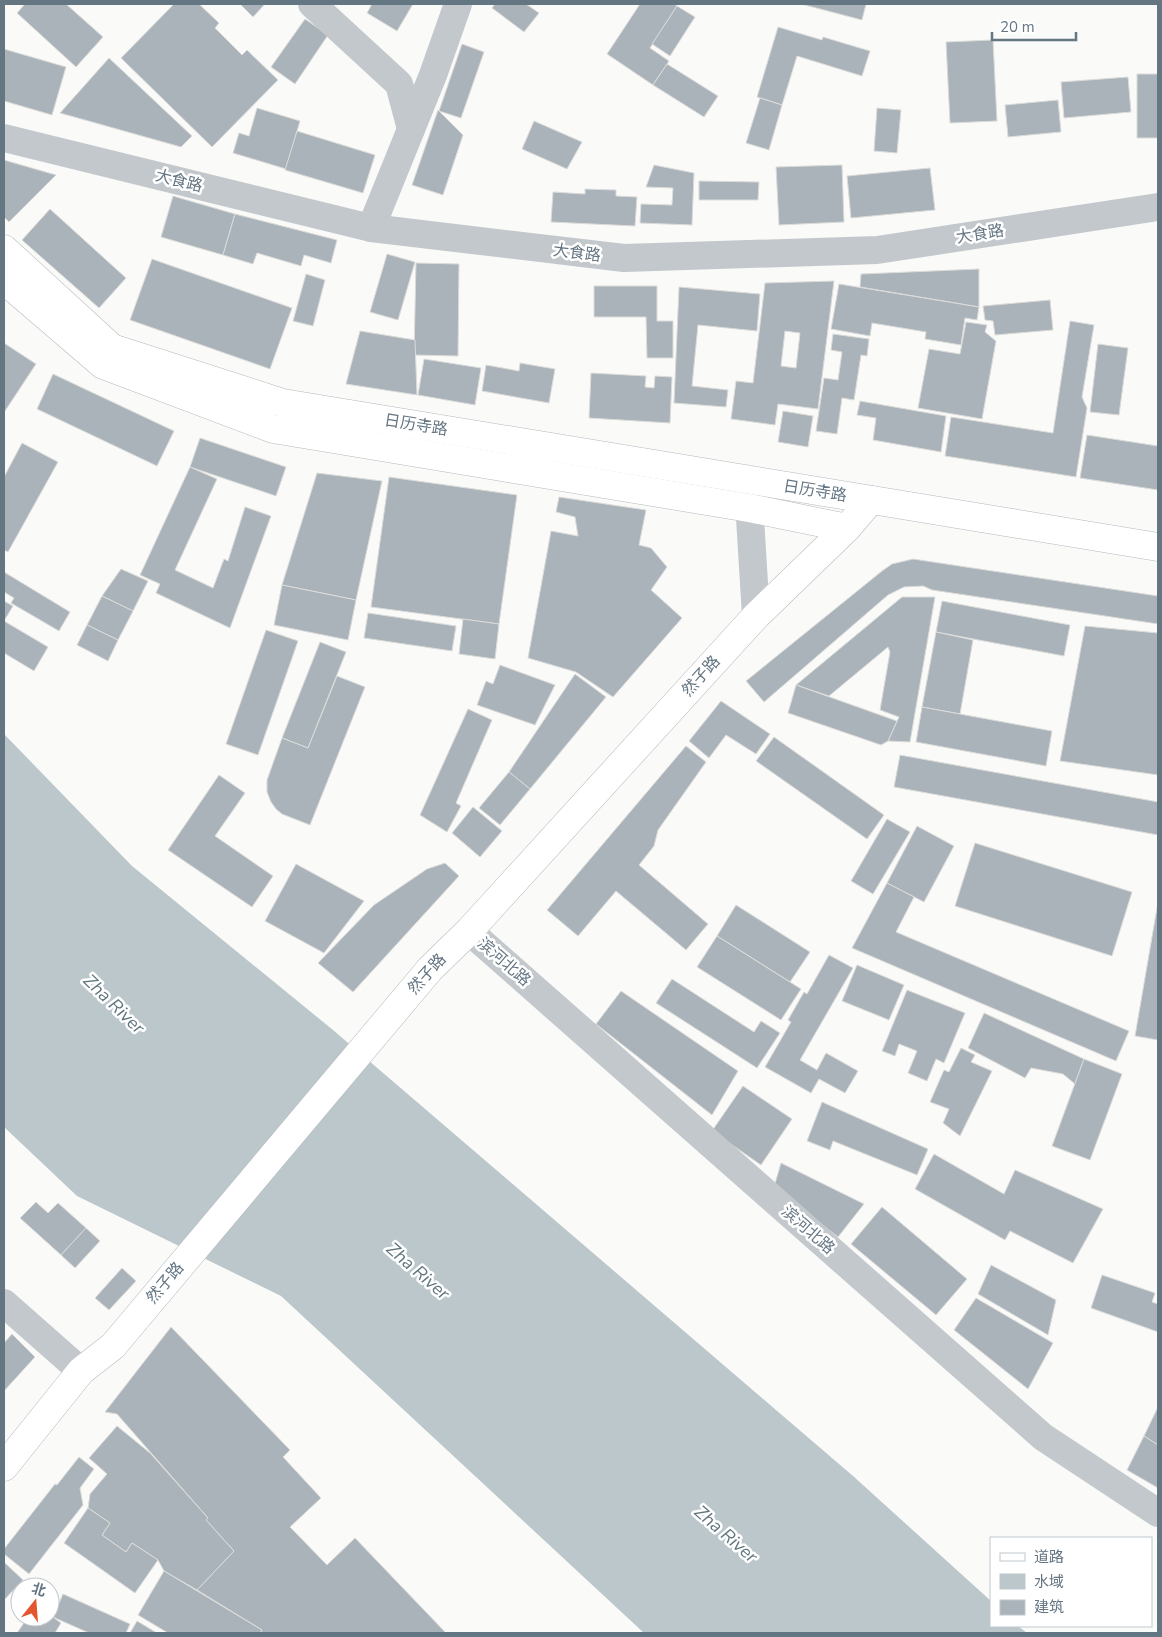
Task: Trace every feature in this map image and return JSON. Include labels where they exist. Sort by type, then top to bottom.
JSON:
[{"type":"main road","name":"日历寺路","points":[[4,249],[112,348],[282,403],[1158,547]]},
{"type":"main road","name":"日历寺路","points":[[4,280],[103,365],[274,429],[749,508],[847,528]]},
{"type":"main road","name":"然子路","points":[[4,1467],[81,1371],[112,1346],[430,969],[469,931],[756,616],[847,528],[871,500]]},
{"type":"street","points":[[312,4],[399,84],[411,129]]},
{"type":"street","points":[[371,228],[433,75],[458,4]]},
{"type":"street","name":"大食路","points":[[4,138],[371,228],[624,258],[877,250],[1158,207]]},
{"type":"street","points":[[748,481],[756,616]]},
{"type":"street","name":"滨河北路","points":[[469,931],[1043,1437],[1158,1513]]},
{"type":"street","points":[[4,1303],[81,1371]]},
{"type":"water","name":"Zha River","points":[[4,734],[132,866],[333,1030],[853,1476],[990,1600],[990,1627],[1019,1627],[1027,1633],[644,1633],[281,1296],[77,1196],[4,1127]]},
{"type":"building","points":[[25,4],[66,4],[103,37],[76,67],[17,13]]},
{"type":"building","points":[[174,4],[199,4],[219,23],[215,28],[242,55],[247,50],[278,80],[212,147],[121,58]]},
{"type":"building","points":[[240,4],[265,4],[253,17]]},
{"type":"building","points":[[372,4],[413,4],[397,31],[367,13]]},
{"type":"building","points":[[495,4],[526,4],[539,13],[524,32],[492,8]]},
{"type":"building","points":[[640,4],[674,4],[677,6],[650,48],[669,61],[653,85],[607,54]]},
{"type":"building","points":[[801,4],[866,4],[862,20]]},
{"type":"building","points":[[677,6],[695,17],[670,56],[652,44]]},
{"type":"building","points":[[305,19],[328,35],[295,84],[271,67]]},
{"type":"building","points":[[778,27],[822,40],[823,37],[870,51],[862,76],[797,56],[782,105],[757,97]]},
{"type":"building","points":[[993,40],[997,121],[950,123],[946,42]]},
{"type":"building","points":[[462,44],[484,52],[461,118],[439,111]]},
{"type":"building","points":[[4,49],[66,67],[52,115],[4,101]]},
{"type":"building","points":[[109,58],[192,136],[181,147],[60,113]]},
{"type":"building","points":[[667,64],[718,96],[704,117],[653,85]]},
{"type":"building","points":[[1137,74],[1158,74],[1158,138],[1137,138]]},
{"type":"building","points":[[1128,77],[1131,112],[1064,118],[1061,82]]},
{"type":"building","points":[[760,98],[782,105],[769,150],[746,143]]},
{"type":"building","points":[[1058,100],[1061,132],[1008,137],[1005,105]]},
{"type":"building","points":[[257,108],[300,121],[286,169],[233,153],[239,133],[249,136]]},
{"type":"building","points":[[877,108],[901,110],[897,153],[874,151]]},
{"type":"building","points":[[438,110],[463,135],[443,195],[412,185]]},
{"type":"building","points":[[534,121],[582,142],[567,169],[522,149]]},
{"type":"building","points":[[297,131],[375,155],[363,193],[285,170]]},
{"type":"building","points":[[4,160],[56,175],[9,222],[4,217]]},
{"type":"building","points":[[654,165],[694,173],[692,225],[640,223],[641,204],[672,205],[673,188],[646,187]]},
{"type":"building","points":[[842,165],[844,222],[779,225],[776,167]]},
{"type":"building","points":[[930,168],[935,210],[851,218],[847,176]]},
{"type":"building","points":[[699,181],[759,182],[758,200],[699,200]]},
{"type":"building","points":[[585,189],[616,190],[616,196],[637,197],[635,226],[551,222],[553,192],[585,194]]},
{"type":"building","points":[[173,196],[235,214],[223,255],[161,237]]},
{"type":"building","points":[[50,209],[126,278],[99,308],[22,240]]},
{"type":"building","points":[[235,214],[337,240],[331,263],[304,255],[301,266],[257,253],[253,264],[223,255]]},
{"type":"building","points":[[387,254],[415,262],[398,320],[370,312]]},
{"type":"building","points":[[152,259],[292,308],[270,369],[130,320]]},
{"type":"building","points":[[416,263],[459,264],[458,356],[414,355]]},
{"type":"building","points":[[979,269],[979,307],[860,287],[861,274]]},
{"type":"building","points":[[306,274],[325,280],[313,326],[293,321]]},
{"type":"building","points":[[834,281],[818,409],[778,404],[775,425],[731,419],[736,381],[753,383],[765,283]],"holes":[[[785,331],[800,333],[796,368],[781,366]]]},
{"type":"building","points":[[839,284],[979,307],[977,320],[965,318],[961,345],[925,339],[926,332],[872,323],[870,336],[831,329]]},
{"type":"building","points":[[594,286],[657,286],[657,321],[673,321],[673,358],[647,358],[646,317],[594,317]]},
{"type":"building","points":[[679,287],[760,294],[757,331],[698,325],[692,386],[728,390],[726,407],[674,403]]},
{"type":"building","points":[[1050,300],[1053,330],[995,335],[993,321],[985,320],[983,306]]},
{"type":"building","points":[[1070,321],[1094,325],[1082,397],[1087,408],[1076,477],[945,456],[951,417],[1053,433]]},
{"type":"building","points":[[966,322],[987,325],[985,332],[996,341],[982,419],[918,408],[929,349],[960,354]]},
{"type":"building","points":[[360,331],[415,340],[417,395],[346,384]]},
{"type":"building","points":[[833,334],[869,339],[867,356],[861,355],[854,400],[842,398],[837,434],[816,431],[824,378],[838,380],[842,352],[831,350]]},
{"type":"building","points":[[4,343],[36,364],[5,411],[4,410]]},
{"type":"building","points":[[1098,344],[1128,348],[1119,415],[1090,412]]},
{"type":"building","points":[[424,359],[481,368],[475,405],[418,395]]},
{"type":"building","points":[[520,363],[555,369],[549,403],[482,391],[486,365],[519,371]]},
{"type":"building","points":[[591,373],[646,376],[645,387],[654,388],[655,376],[672,377],[670,423],[589,418]]},
{"type":"building","points":[[53,374],[174,431],[157,466],[37,409]]},
{"type":"building","points":[[860,401],[946,416],[941,452],[873,440],[876,418],[857,415]]},
{"type":"building","points":[[783,411],[813,416],[808,447],[778,442]]},
{"type":"building","points":[[1087,435],[1158,446],[1158,490],[1080,478]]},
{"type":"building","points":[[200,438],[286,467],[276,496],[190,467]]},
{"type":"building","points":[[22,443],[58,462],[8,552],[4,550],[4,477]]},
{"type":"building","points":[[190,467],[217,479],[175,570],[213,588],[224,559],[228,561],[245,507],[271,516],[230,628],[156,593],[160,584],[140,575]]},
{"type":"building","points":[[317,473],[382,481],[356,600],[282,585]]},
{"type":"building","points":[[389,477],[517,495],[499,624],[371,607]]},
{"type":"building","points":[[559,497],[646,510],[639,545],[651,548],[667,567],[651,590],[682,618],[613,697],[576,672],[528,658],[551,531],[578,536],[575,517],[556,512]]},
{"type":"building","points":[[913,559],[1158,596],[1158,624],[932,590],[923,586],[904,587],[888,595],[764,702],[746,681],[882,571],[892,564]]},
{"type":"building","points":[[121,569],[148,581],[133,611],[102,596]]},
{"type":"building","points":[[4,572],[70,612],[59,631],[11,603],[14,598],[4,592]]},
{"type":"building","points":[[282,585],[356,600],[348,640],[274,625]]},
{"type":"building","points":[[102,596],[133,611],[118,640],[87,625]]},
{"type":"building","points":[[902,597],[935,597],[910,742],[888,741],[899,717],[880,710],[890,652],[888,647],[829,696],[796,685]]},
{"type":"building","points":[[4,601],[13,606],[4,621]]},
{"type":"building","points":[[942,601],[1070,625],[1064,656],[936,632]]},
{"type":"building","points":[[368,613],[456,626],[452,651],[364,638]]},
{"type":"building","points":[[463,619],[499,624],[495,659],[459,654]]},
{"type":"building","points":[[4,621],[48,647],[34,671],[4,653]]},
{"type":"building","points":[[87,625],[118,640],[108,661],[77,645]]},
{"type":"building","points":[[1085,626],[1158,633],[1158,775],[1060,761]]},
{"type":"building","points":[[266,630],[298,641],[258,755],[226,744]]},
{"type":"building","points":[[936,632],[973,640],[960,714],[922,707]]},
{"type":"building","points":[[320,642],[346,652],[308,748],[282,738]]},
{"type":"building","points":[[500,665],[555,685],[535,725],[477,705],[486,681],[493,684]]},
{"type":"building","points":[[575,674],[606,697],[530,789],[509,772]]},
{"type":"building","points":[[337,676],[365,687],[310,825],[282,814],[276,809],[267,792],[267,780],[282,738],[308,748]]},
{"type":"building","points":[[796,685],[897,721],[888,741],[881,745],[788,713]]},
{"type":"building","points":[[721,701],[770,734],[756,754],[726,735],[709,758],[689,741]]},
{"type":"building","points":[[922,707],[1052,731],[1046,766],[916,742]]},
{"type":"building","points":[[468,709],[492,720],[456,803],[461,806],[447,832],[420,815]]},
{"type":"building","points":[[774,737],[884,815],[867,839],[756,761]]},
{"type":"building","points":[[686,746],[706,762],[658,830],[654,846],[639,865],[708,924],[686,950],[616,891],[578,936],[547,910]]},
{"type":"building","points":[[900,755],[1158,802],[1158,835],[894,787]]},
{"type":"building","points":[[509,772],[530,789],[500,825],[479,808]]},
{"type":"building","points":[[219,775],[245,793],[215,836],[273,876],[252,907],[168,850]]},
{"type":"building","points":[[473,807],[502,831],[480,857],[452,833]]},
{"type":"building","points":[[887,819],[910,832],[873,894],[851,881]]},
{"type":"building","points":[[917,826],[954,846],[924,902],[887,883]]},
{"type":"building","points":[[975,843],[1132,892],[1112,956],[955,906]]},
{"type":"building","points":[[445,863],[459,876],[353,992],[318,963],[374,905],[427,869]]},
{"type":"building","points":[[296,864],[364,901],[324,953],[265,921]]},
{"type":"building","points":[[887,883],[914,897],[896,932],[1129,1031],[1116,1061],[852,948]]},
{"type":"building","points":[[1158,902],[1158,1040],[1135,1036]]},
{"type":"building","points":[[736,905],[810,952],[790,982],[717,936]]},
{"type":"building","points":[[717,936],[801,989],[781,1020],[697,967]]},
{"type":"building","points":[[829,955],[853,968],[800,1060],[817,1070],[826,1053],[858,1071],[845,1093],[819,1079],[811,1093],[765,1067],[791,1022],[788,1020],[804,992],[807,994]]},
{"type":"building","points":[[857,965],[904,985],[889,1020],[842,1001]]},
{"type":"building","points":[[672,979],[754,1032],[761,1021],[780,1033],[757,1068],[656,1003]]},
{"type":"building","points":[[907,990],[965,1013],[944,1063],[936,1059],[927,1081],[908,1073],[917,1051],[899,1044],[895,1056],[882,1051]]},
{"type":"building","points":[[621,991],[738,1071],[712,1115],[596,1024]]},
{"type":"building","points":[[984,1013],[1084,1059],[1075,1084],[1063,1074],[1031,1068],[1025,1078],[968,1048]]},
{"type":"building","points":[[961,1048],[975,1055],[971,1062],[992,1071],[960,1136],[943,1123],[949,1109],[930,1102],[944,1070],[949,1072]]},
{"type":"building","points":[[1084,1059],[1122,1074],[1090,1160],[1052,1146]]},
{"type":"building","points":[[743,1086],[792,1119],[761,1165],[712,1131]]},
{"type":"building","points":[[822,1102],[928,1149],[917,1175],[833,1141],[830,1150],[807,1141]]},
{"type":"building","points":[[934,1154],[1004,1194],[1015,1170],[1103,1209],[1073,1263],[1010,1231],[1005,1240],[915,1189]]},
{"type":"building","points":[[781,1163],[864,1204],[838,1237],[774,1187]]},
{"type":"building","points":[[36,1202],[48,1213],[58,1203],[86,1228],[61,1255],[20,1218]]},
{"type":"building","points":[[882,1207],[967,1279],[936,1315],[851,1244]]},
{"type":"building","points":[[86,1228],[100,1241],[75,1268],[61,1255]]},
{"type":"building","points":[[991,1265],[1056,1300],[1048,1335],[978,1294]]},
{"type":"building","points":[[122,1268],[136,1281],[109,1310],[95,1298]]},
{"type":"building","points":[[1102,1275],[1155,1293],[1152,1302],[1158,1304],[1158,1332],[1091,1308]]},
{"type":"building","points":[[976,1298],[1053,1343],[1028,1389],[954,1330]]},
{"type":"building","points":[[171,1327],[290,1450],[283,1457],[321,1498],[290,1527],[327,1565],[355,1538],[446,1633],[260,1633],[262,1630],[197,1590],[234,1551],[206,1520],[208,1518],[117,1414],[105,1412]]},
{"type":"building","points":[[12,1334],[35,1357],[4,1391],[4,1343]]},
{"type":"building","points":[[1158,1407],[1158,1445],[1144,1436]]},
{"type":"building","points":[[117,1426],[150,1453],[208,1518],[206,1520],[234,1551],[197,1590],[164,1571],[158,1560],[132,1543],[126,1552],[102,1535],[110,1523],[88,1508],[90,1494],[107,1474],[89,1458]]},
{"type":"building","points":[[1144,1436],[1158,1445],[1158,1488],[1127,1470]]},
{"type":"building","points":[[79,1457],[94,1469],[80,1488],[83,1505],[29,1574],[4,1554],[4,1549],[55,1484],[57,1485]]},
{"type":"building","points":[[88,1508],[110,1523],[102,1535],[126,1552],[132,1543],[158,1560],[135,1593],[64,1543]]},
{"type":"building","points":[[4,1562],[20,1577],[10,1577],[10,1594],[4,1600]]},
{"type":"building","points":[[164,1571],[262,1630],[260,1633],[168,1633],[138,1615]]},
{"type":"building","points":[[63,1594],[130,1624],[126,1633],[89,1633],[60,1620],[60,1601]]},
{"type":"building","points":[[137,1621],[157,1633],[130,1633]]},
{"type":"building","points":[[21,1627],[59,1627],[55,1633],[17,1633]]}]
